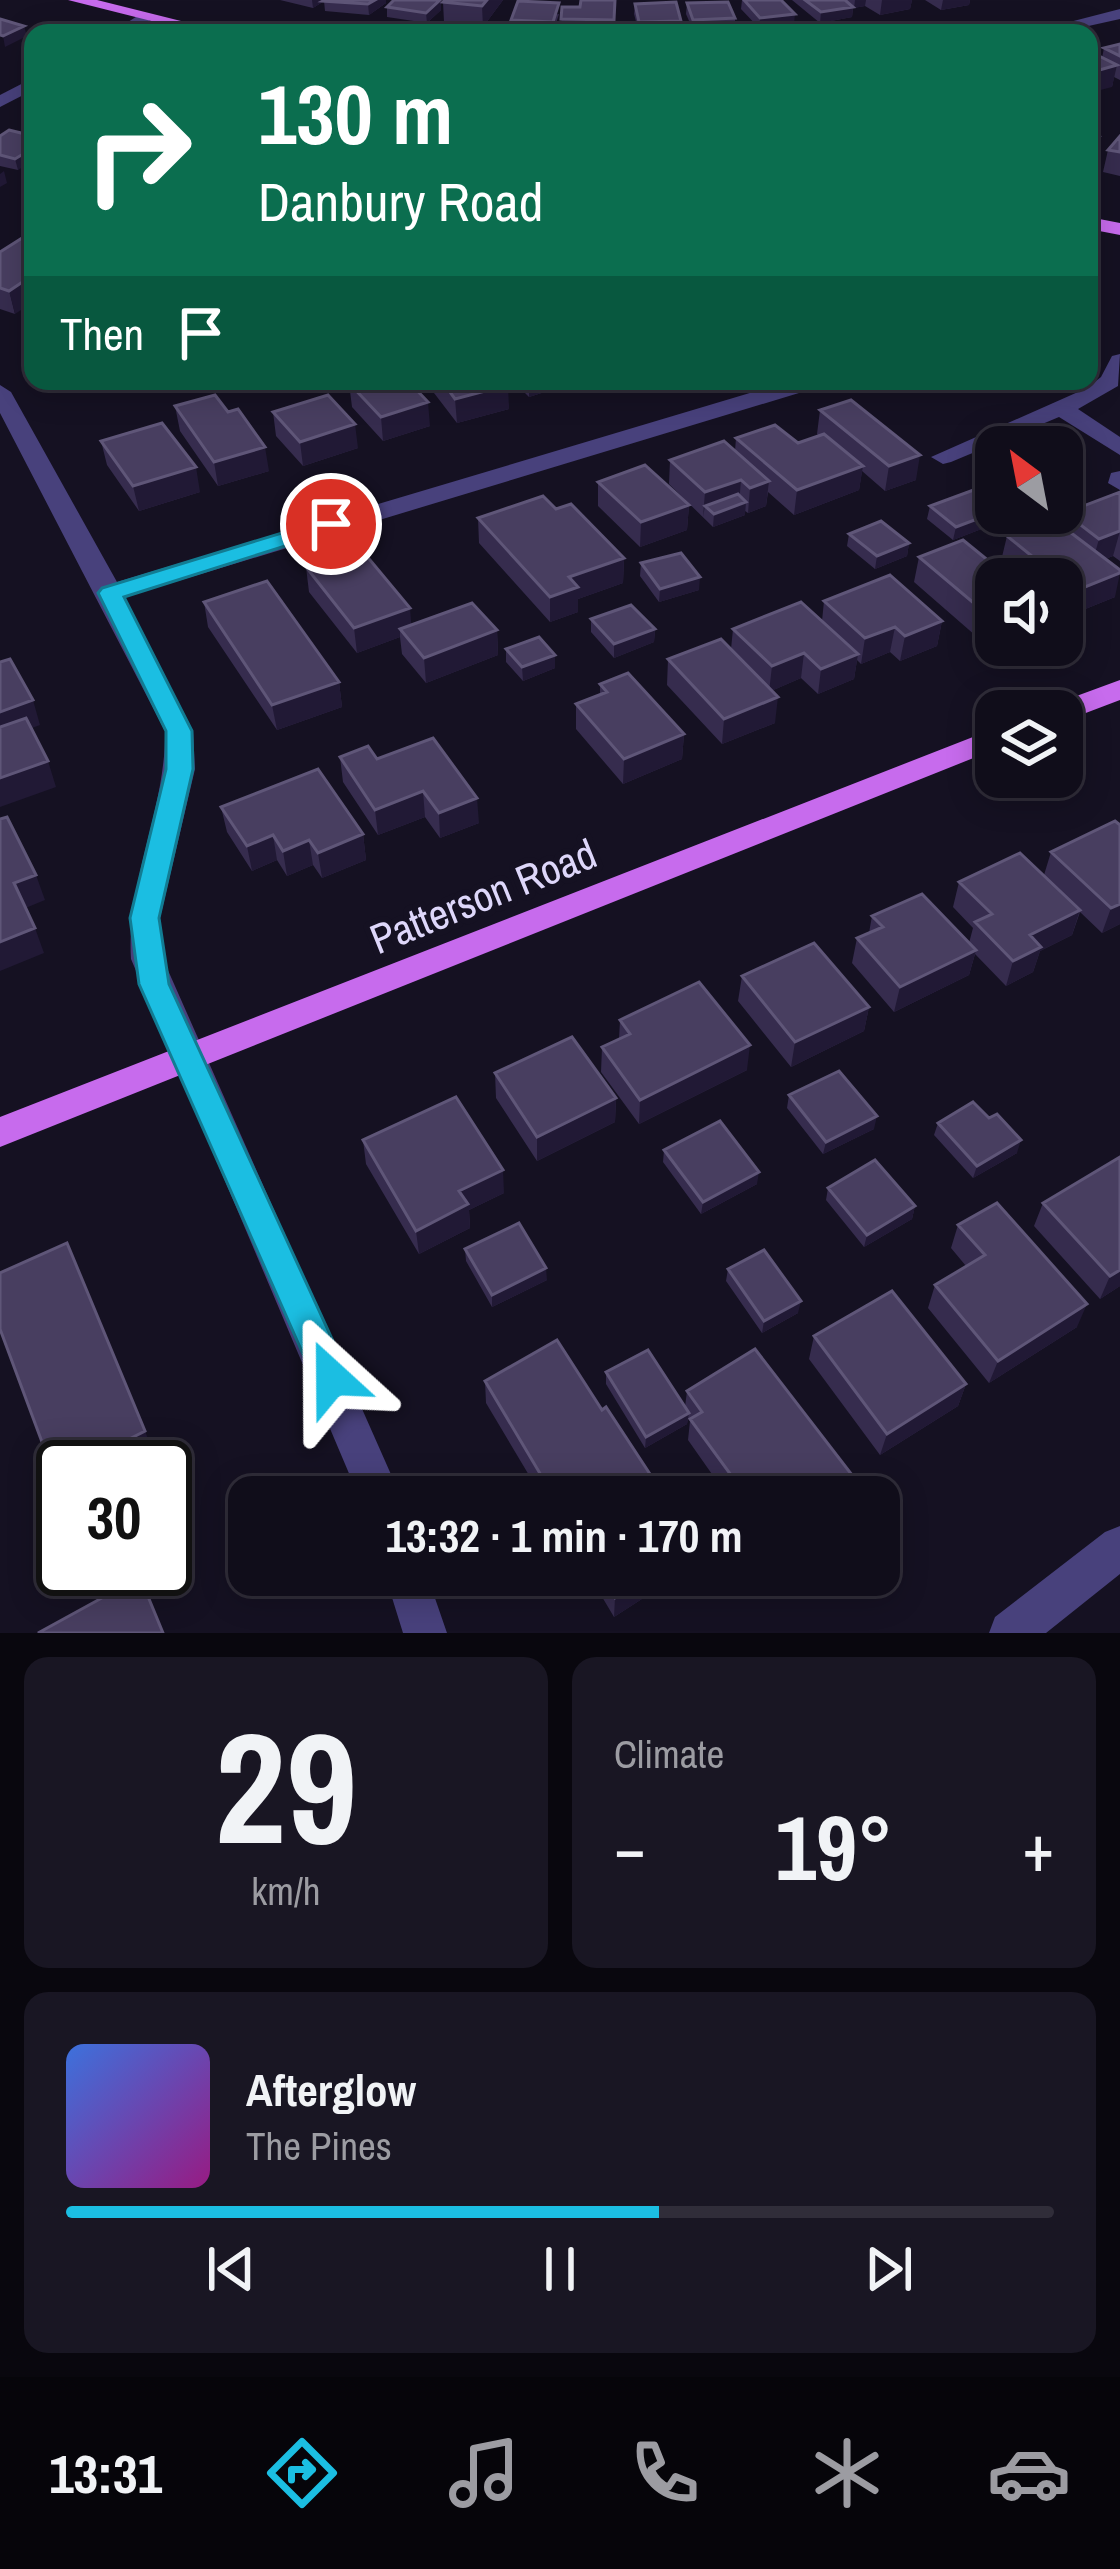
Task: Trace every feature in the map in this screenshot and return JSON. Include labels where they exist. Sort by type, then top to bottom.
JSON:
[{"type":"main road","points":[[76,0],[128,11],[149,8],[195,24]]},
{"type":"main road","points":[[1083,704],[1120,689]]},
{"type":"main road","name":"Patterson Road","points":[[0,1132],[975,746]]},
{"type":"street","points":[[1074,0],[1113,16]]},
{"type":"street","points":[[1076,24],[1113,16]]},
{"type":"street","points":[[1098,389],[1110,382],[1120,362]]},
{"type":"street","points":[[110,593],[784,390]]},
{"type":"street","points":[[943,457],[1063,409],[1096,390]]},
{"type":"street","points":[[0,392],[179,731],[180,769],[144,918],[154,984],[371,1476]]},
{"type":"street","points":[[1063,409],[1114,434]]},
{"type":"street","points":[[1011,1633],[1120,1547]]},
{"type":"street","points":[[413,1596],[425,1633]]},
{"type":"building","points":[[325,0],[375,0],[368,4]]},
{"type":"building","points":[[394,0],[440,0],[426,13],[387,7]]},
{"type":"building","points":[[445,0],[487,0],[482,6]]},
{"type":"building","points":[[581,0],[615,0],[614,20],[561,19],[562,7],[580,7]]},
{"type":"building","points":[[744,0],[781,0],[795,14],[760,18]]},
{"type":"building","points":[[805,0],[845,0],[853,7],[821,12]]},
{"type":"building","points":[[518,1],[559,3],[553,22],[511,20]]},
{"type":"building","points":[[676,2],[681,21],[639,22],[635,4]]},
{"type":"building","points":[[728,2],[735,18],[693,20],[687,3]]},
{"type":"building","points":[[0,19],[24,26],[3,36]]},
{"type":"building","points":[[1120,44],[1120,56],[1104,48]]},
{"type":"building","points":[[1098,56],[1117,65],[1098,70]]},
{"type":"building","points":[[9,130],[24,134],[24,154],[15,159],[0,155],[0,136]]},
{"type":"building","points":[[1120,136],[1120,152],[1108,150]]},
{"type":"building","points":[[24,237],[24,281],[9,291],[0,288],[0,252]]},
{"type":"building","points":[[356,390],[417,390],[428,402],[381,417]]},
{"type":"building","points":[[448,390],[489,390],[455,399]]},
{"type":"building","points":[[215,395],[228,412],[238,409],[265,447],[214,462],[175,406]]},
{"type":"building","points":[[328,395],[355,424],[300,442],[273,412]]},
{"type":"building","points":[[851,400],[920,455],[889,466],[820,410]]},
{"type":"building","points":[[162,423],[196,467],[133,486],[101,441]]},
{"type":"building","points":[[775,425],[798,443],[824,434],[863,466],[797,490],[736,438]]},
{"type":"building","points":[[724,441],[769,481],[750,488],[741,480],[705,492],[670,460]]},
{"type":"building","points":[[645,465],[689,505],[641,522],[598,482]]},
{"type":"building","points":[[975,489],[975,520],[956,527],[930,506]]},
{"type":"building","points":[[1120,492],[1120,531],[1099,539],[1083,527],[1083,506]]},
{"type":"building","points":[[738,494],[746,502],[714,514],[705,506]]},
{"type":"building","points":[[543,496],[556,509],[571,504],[624,558],[569,577],[578,587],[550,597],[478,518]]},
{"type":"building","points":[[881,521],[909,543],[877,556],[849,534]]},
{"type":"building","points":[[1073,534],[1120,573],[1083,588],[1083,558],[1034,558],[1007,536]]},
{"type":"building","points":[[963,540],[985,558],[975,558],[975,604],[919,557]]},
{"type":"building","points":[[360,548],[410,608],[354,628],[306,567]]},
{"type":"building","points":[[681,553],[700,577],[660,589],[641,563]]},
{"type":"building","points":[[890,575],[942,621],[905,636],[895,627],[865,638],[824,601]]},
{"type":"building","points":[[267,581],[339,682],[272,705],[204,602]]},
{"type":"building","points":[[801,602],[858,654],[821,669],[804,653],[772,666],[733,629]]},
{"type":"building","points":[[472,603],[497,630],[424,658],[400,629]]},
{"type":"building","points":[[631,605],[655,629],[614,644],[591,619]]},
{"type":"building","points":[[539,637],[555,655],[522,667],[506,649]]},
{"type":"building","points":[[721,639],[778,697],[724,719],[668,659]]},
{"type":"building","points":[[10,659],[33,700],[0,712],[0,662]]},
{"type":"building","points":[[628,673],[684,734],[624,759],[576,704],[607,692],[600,684]]},
{"type":"building","points":[[26,718],[48,761],[0,778],[0,727]]},
{"type":"building","points":[[433,738],[477,798],[439,813],[423,791],[375,810],[340,757],[368,746],[377,759]]},
{"type":"building","points":[[318,769],[363,834],[318,853],[309,840],[283,851],[273,835],[247,846],[221,807]]},
{"type":"building","points":[[7,817],[36,875],[14,883],[35,928],[0,942],[0,819]]},
{"type":"building","points":[[1115,821],[1120,825],[1120,904],[1111,908],[1051,852]]},
{"type":"building","points":[[1020,853],[1080,910],[1030,935],[1041,947],[1013,961],[975,922],[992,914],[959,882]]},
{"type":"building","points":[[922,894],[976,950],[900,987],[857,938],[883,927],[872,916]]},
{"type":"building","points":[[814,943],[869,1007],[795,1042],[742,976]]},
{"type":"building","points":[[699,982],[750,1045],[640,1100],[602,1047],[630,1034],[620,1020]]},
{"type":"building","points":[[572,1037],[616,1098],[537,1137],[495,1073]]},
{"type":"building","points":[[839,1071],[877,1116],[826,1142],[789,1095]]},
{"type":"building","points":[[456,1097],[503,1170],[459,1191],[468,1204],[416,1231],[363,1140]]},
{"type":"building","points":[[973,1102],[989,1118],[997,1114],[1021,1140],[977,1166],[938,1123]]},
{"type":"building","points":[[720,1121],[759,1172],[703,1202],[664,1150]]},
{"type":"building","points":[[1120,1157],[1120,1270],[1110,1276],[1043,1203]]},
{"type":"building","points":[[875,1160],[915,1206],[867,1235],[828,1188]]},
{"type":"building","points":[[997,1203],[1087,1304],[998,1361],[935,1285],[985,1255],[958,1225]]},
{"type":"building","points":[[519,1223],[546,1268],[492,1295],[465,1249]]},
{"type":"building","points":[[67,1243],[145,1431],[127,1440],[41,1440],[0,1329],[0,1273]]},
{"type":"building","points":[[764,1250],[801,1301],[764,1321],[728,1269]]},
{"type":"building","points":[[892,1291],[966,1384],[887,1434],[814,1336]]},
{"type":"building","points":[[557,1340],[651,1476],[542,1476],[485,1381]]},
{"type":"building","points":[[755,1349],[852,1475],[732,1476],[690,1419],[702,1412],[687,1391]]},
{"type":"building","points":[[648,1350],[689,1413],[646,1437],[606,1372]]},
{"type":"building","points":[[105,1596],[148,1596],[163,1633],[38,1633]]},
{"type":"route","points":[[331,524],[110,593],[179,731],[180,769],[144,918],[154,984],[332,1378]]}]
